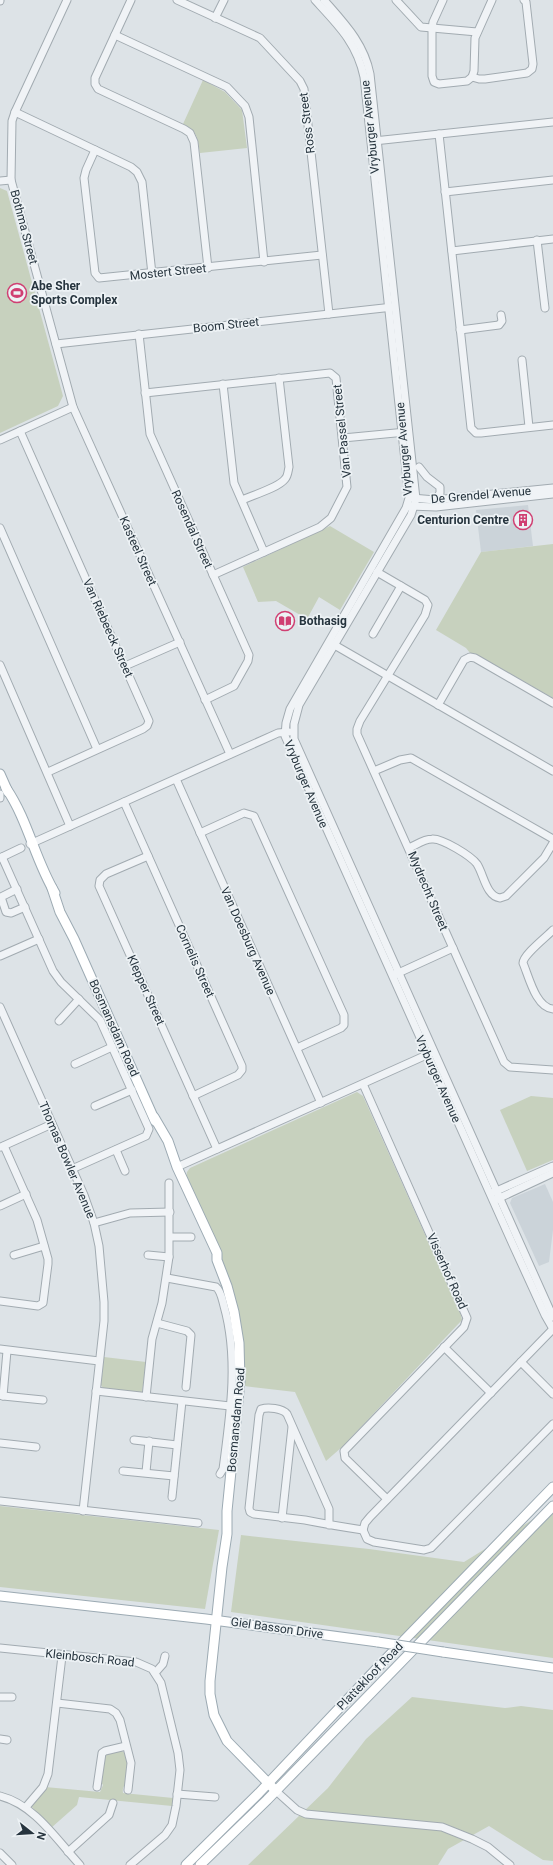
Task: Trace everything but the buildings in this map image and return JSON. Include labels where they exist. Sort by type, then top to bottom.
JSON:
[{"type":"main road","name":"Bosmansdam Road","points":[[0,774],[3,791],[33,845],[52,888],[59,899],[74,939],[154,1117],[163,1144],[177,1167],[217,1253],[217,1260],[227,1286],[234,1312],[240,1365],[239,1401],[227,1511],[220,1549],[222,1567],[210,1681],[214,1715],[227,1741],[276,1791]]},
{"type":"main road","name":"Plattekloof Road","points":[[186,1865],[268,1783],[553,1487]]},
{"type":"main road","name":"Plattekloof Road","points":[[200,1865],[276,1791],[553,1506]]},
{"type":"main road","name":"Giel Basson Drive","points":[[0,1596],[217,1620],[553,1668]]},
{"type":"street","name":"Bothma Street","points":[[56,344],[11,180],[12,121],[67,0]]},
{"type":"street","points":[[131,0],[95,78],[95,86],[98,89],[184,129],[192,135],[208,268]]},
{"type":"street","name":"Ross Street","points":[[177,0],[265,42],[302,85],[328,314]]},
{"type":"street","points":[[215,18],[224,0]]},
{"type":"street","name":"Vryburger Avenue","points":[[316,0],[348,36],[359,58],[364,76],[375,141]]},
{"type":"street","name":"Vryburger Avenue","points":[[324,0],[354,35],[364,53],[370,74],[375,141],[413,498],[411,506],[377,572],[290,709],[286,719],[285,732],[287,743],[395,975]]},
{"type":"street","points":[[396,0],[419,26],[432,29],[477,32]]},
{"type":"street","points":[[443,0],[433,22],[432,29],[432,76],[434,82],[439,84],[467,81],[472,77],[474,71],[474,40],[492,0]]},
{"type":"street","points":[[472,77],[485,79],[527,73],[532,69],[533,64],[526,2],[524,0]]},
{"type":"street","points":[[115,34],[227,87],[245,106],[249,117],[264,262]]},
{"type":"street","points":[[15,112],[131,167],[141,179],[152,274]]},
{"type":"street","points":[[375,141],[553,122]]},
{"type":"street","points":[[439,134],[472,430],[476,433],[481,433],[553,425]]},
{"type":"street","name":"Mostert Street","points":[[95,150],[84,178],[95,275],[102,279],[322,255]]},
{"type":"street","points":[[0,181],[11,180]]},
{"type":"street","points":[[445,192],[553,180]]},
{"type":"street","points":[[452,251],[553,239]]},
{"type":"street","points":[[537,240],[545,308]]},
{"type":"street","name":"Boom Street","points":[[56,344],[392,307]]},
{"type":"street","points":[[460,330],[499,325],[502,321],[501,315]]},
{"type":"street","name":"Rosendal Street","points":[[139,334],[150,434],[153,443],[249,656],[248,661],[234,686],[205,700]]},
{"type":"street","name":"Kasteel Street","points":[[56,344],[73,407],[230,754]]},
{"type":"street","points":[[522,360],[529,427]]},
{"type":"street","name":"Van Passel Street","points":[[145,393],[330,373],[334,375],[337,380],[347,487],[331,518],[320,527],[213,575]]},
{"type":"street","points":[[242,500],[278,484],[284,480],[288,474],[289,467],[279,378]]},
{"type":"street","points":[[224,384],[234,483],[264,552]]},
{"type":"street","points":[[0,440],[73,407]]},
{"type":"street","name":"Van Riebeeck Street","points":[[20,431],[147,716],[148,724],[143,729],[48,772]]},
{"type":"street","points":[[343,438],[406,432]]},
{"type":"street","name":"Vryburger Avenue","points":[[419,468],[427,477],[440,487],[440,493],[435,500]]},
{"type":"street","name":"De Grendel Avenue","points":[[413,498],[435,500],[553,488]]},
{"type":"street","name":"De Grendel Avenue","points":[[411,506],[436,507],[553,494]]},
{"type":"street","name":"Vryburger Avenue","points":[[411,506],[299,705],[295,716],[293,732],[295,744],[430,1053],[495,1196],[553,1317]]},
{"type":"street","points":[[0,528],[97,749]]},
{"type":"street","points":[[377,572],[425,600],[428,604],[425,615],[387,675]]},
{"type":"street","points":[[373,634],[401,586]]},
{"type":"street","points":[[125,666],[180,642]]},
{"type":"street","points":[[332,644],[553,772]]},
{"type":"street","points":[[438,705],[464,660],[470,657],[475,658],[553,703]]},
{"type":"street","points":[[0,665],[48,772],[70,826]]},
{"type":"street","name":"Mydrecht Street","points":[[387,675],[357,729],[360,740],[505,1064],[510,1067],[553,1070]]},
{"type":"street","points":[[33,845],[70,826],[278,733],[293,732]]},
{"type":"street","points":[[374,771],[405,759],[413,759],[553,839]]},
{"type":"street","name":"Van Doesburg Avenue","points":[[176,779],[321,1103]]},
{"type":"street","points":[[0,798],[3,791]]},
{"type":"street","name":"Cornelis Street","points":[[124,802],[242,1066],[242,1070],[238,1075],[194,1096]]},
{"type":"street","points":[[200,833],[244,813],[254,816],[344,1015],[344,1024],[341,1028],[297,1048]]},
{"type":"street","points":[[409,848],[429,839],[443,841],[472,859],[477,864],[491,894],[500,898],[506,896],[544,858],[553,843]]},
{"type":"street","points":[[21,848],[1,858],[56,976],[100,1020],[132,1090],[149,1133],[146,1136],[72,1169]]},
{"type":"street","name":"Klepper Street","points":[[148,856],[106,874],[100,880],[99,886],[217,1149]]},
{"type":"street","points":[[16,889],[1,898],[6,912],[11,913],[25,907]]},
{"type":"street","points":[[553,930],[535,948],[525,955],[523,963],[540,1003],[544,1007],[553,1009]]},
{"type":"street","points":[[0,956],[39,939]]},
{"type":"street","points":[[395,975],[453,948]]},
{"type":"street","points":[[59,1021],[79,999]]},
{"type":"street","name":"Thomas Bowler Avenue","points":[[0,1007],[72,1169],[94,1223],[104,1284],[104,1321],[83,1511]]},
{"type":"street","points":[[75,1064],[112,1047]]},
{"type":"street","points":[[177,1167],[430,1053]]},
{"type":"street","name":"Visserhof Road","points":[[363,1084],[466,1315],[464,1327],[344,1451],[345,1458],[387,1499]]},
{"type":"street","points":[[95,1106],[132,1090]]},
{"type":"street","points":[[0,1301],[38,1306],[43,1303],[48,1258],[37,1220],[26,1194],[2,1147],[52,1124]]},
{"type":"street","points":[[116,1150],[125,1172]]},
{"type":"street","points":[[495,1196],[553,1166]]},
{"type":"street","points":[[495,1196],[553,1174]]},
{"type":"street","points":[[146,1397],[152,1339],[167,1278],[170,1236],[169,1183]]},
{"type":"street","points":[[0,1206],[26,1194]]},
{"type":"street","name":"Vryburger Avenue","points":[[495,1196],[545,1315],[553,1329]]},
{"type":"street","points":[[94,1223],[130,1213],[170,1212]]},
{"type":"street","points":[[170,1236],[191,1237]]},
{"type":"street","points":[[14,1255],[44,1246]]},
{"type":"street","points":[[148,1255],[169,1258]]},
{"type":"street","points":[[167,1278],[213,1286],[219,1290],[226,1311],[231,1344],[230,1406],[223,1469],[220,1474]]},
{"type":"street","points":[[157,1322],[187,1331],[190,1335],[186,1387]]},
{"type":"street","points":[[553,1329],[365,1523],[363,1530],[367,1539],[374,1542],[424,1550],[431,1548],[553,1424]]},
{"type":"street","points":[[444,1347],[491,1393]]},
{"type":"street","points":[[43,1400],[1,1395],[4,1350],[99,1360]]},
{"type":"street","points":[[521,1362],[553,1394]]},
{"type":"street","points":[[96,1391],[230,1406]]},
{"type":"street","points":[[172,1497],[182,1401]]},
{"type":"street","points":[[329,1525],[330,1509],[287,1414],[284,1411],[264,1408],[260,1411],[248,1509],[253,1514],[305,1520],[329,1525],[363,1530]]},
{"type":"street","points":[[282,1518],[292,1427]]},
{"type":"street","points":[[134,1440],[178,1445]]},
{"type":"street","points":[[146,1472],[149,1441]]},
{"type":"street","points":[[0,1443],[36,1447]]},
{"type":"street","points":[[123,1471],[146,1472],[174,1476]]},
{"type":"street","points":[[0,1501],[198,1523]]},
{"type":"street","name":"Kleinbosch Road","points":[[0,1648],[62,1656],[136,1662],[147,1666],[155,1673]]},
{"type":"street","points":[[26,1807],[40,1791],[47,1779],[62,1656]]},
{"type":"street","points":[[130,1865],[168,1830],[175,1815],[180,1770],[179,1758],[161,1683],[155,1673],[163,1664],[165,1656]]},
{"type":"street","points":[[0,1697],[12,1697]]},
{"type":"street","points":[[57,1703],[106,1709],[115,1712],[120,1720],[131,1768],[128,1790]]},
{"type":"street","points":[[97,1787],[102,1754],[105,1751],[126,1746]]},
{"type":"street","points":[[276,1791],[297,1810],[306,1814],[442,1827],[488,1847],[510,1865]]},
{"type":"street","points":[[178,1794],[215,1797]]},
{"type":"street","points":[[0,1796],[14,1800],[26,1807],[80,1865]]},
{"type":"street","points":[[68,1852],[109,1815],[113,1803]]},
{"type":"street","points":[[0,1853],[12,1865]]},
{"type":"shaded area","points":[[528,505],[533,546],[481,552],[476,510]]},
{"type":"shaded area","points":[[545,1184],[553,1202],[553,1230],[549,1262],[539,1266],[510,1203],[512,1198]]},
{"type":"green space","points":[[203,80],[225,92],[242,110],[247,148],[200,153],[194,132],[188,126],[183,124]]},
{"type":"green space","name":"Abe Sher Sports Complex","points":[[0,188],[7,191],[63,396],[58,406],[0,433]]},
{"type":"green space","points":[[330,526],[374,552],[340,610],[319,597],[307,619],[276,601],[258,602],[243,567]]},
{"type":"green space","points":[[553,544],[553,698],[476,654],[470,653],[466,648],[436,630],[481,552]]},
{"type":"green space","points":[[357,1092],[363,1096],[462,1320],[342,1447],[326,1461],[295,1392],[244,1386],[242,1334],[228,1277],[186,1178],[187,1172],[190,1168]]},
{"type":"green space","points":[[531,1096],[553,1098],[553,1160],[527,1171],[500,1110]]},
{"type":"green space","points":[[104,1357],[146,1362],[142,1392],[139,1393],[103,1388],[101,1385]]},
{"type":"green space","points":[[0,1506],[219,1530],[205,1609],[0,1587]]},
{"type":"green space","points":[[553,1507],[553,1658],[231,1612],[241,1535],[369,1549],[464,1562]]},
{"type":"green space","points":[[412,1697],[505,1708],[521,1706],[553,1710],[553,1861],[543,1860],[489,1826],[448,1849],[438,1865],[248,1865],[328,1788],[366,1739]]},
{"type":"green space","points":[[120,1750],[125,1753],[127,1763],[127,1777],[123,1793],[173,1798],[172,1806],[79,1797],[77,1805],[51,1828],[30,1805],[45,1787],[100,1792],[103,1785],[100,1781],[104,1755]]},
{"type":"place","name":"Abe Sher Sports Complex","points":[[17,293]]},
{"type":"place","name":"Centurion Centre","points":[[523,520]]},
{"type":"place","name":"Bothasig","points":[[285,621]]}]
